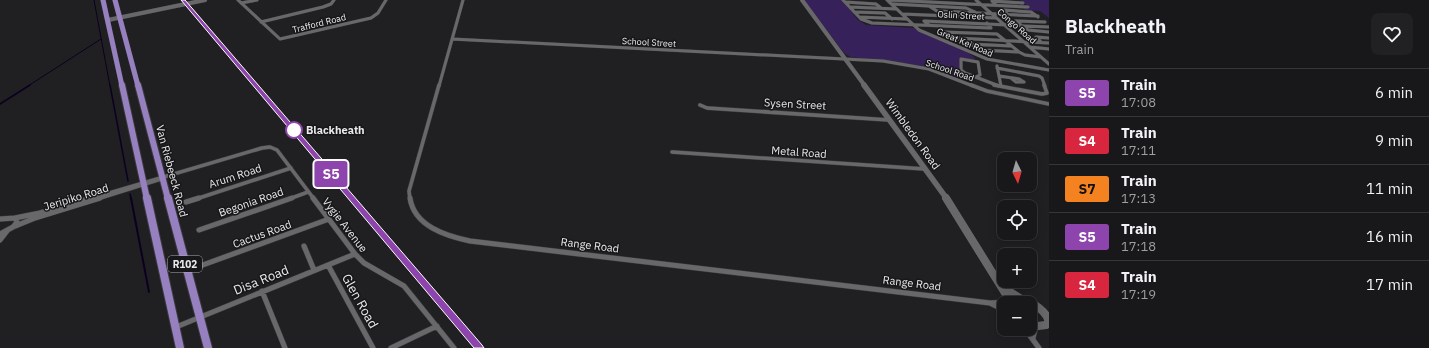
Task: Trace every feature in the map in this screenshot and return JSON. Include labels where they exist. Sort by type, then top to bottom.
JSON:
[{"type":"main road","name":"R102","points":[[103,0],[180,348]]},
{"type":"main road","name":"Van Riebeeck Road","points":[[115,0],[208,348]]},
{"type":"main road","points":[[108,20],[205,0]]},
{"type":"main road","name":"Wimbledon Road","points":[[802,0],[953,208],[980,249],[997,281]]},
{"type":"main road","points":[[1004,288],[1017,296]]},
{"type":"main road","points":[[1037,306],[1043,311],[1043,324]]},
{"type":"street","name":"Trafford Road","points":[[238,0],[280,39],[287,39],[371,18],[378,13],[386,0]]},
{"type":"street","points":[[241,3],[257,0]]},
{"type":"street","points":[[261,22],[323,7],[331,4],[334,0]]},
{"type":"street","name":"Range Road","points":[[463,0],[409,191],[411,203],[417,215],[425,223],[441,233],[470,241],[997,303]]},
{"type":"street","points":[[888,0],[1026,7]]},
{"type":"street","name":"Great Kei Road","points":[[888,0],[919,30],[996,62],[1049,70]]},
{"type":"street","points":[[961,0],[965,3]]},
{"type":"street","name":"Congo Road","points":[[976,0],[1049,64]]},
{"type":"street","points":[[1020,0],[1028,7],[1026,7],[1028,11]]},
{"type":"street","points":[[844,1],[858,17],[872,23],[992,28],[986,23]]},
{"type":"street","points":[[844,1],[876,4],[881,8]]},
{"type":"street","points":[[996,5],[992,1],[1023,2]]},
{"type":"street","points":[[892,4],[929,6],[937,11],[1038,16]]},
{"type":"street","points":[[850,7],[897,9]]},
{"type":"street","points":[[1007,14],[1003,10],[1028,11],[1038,16],[1049,26]]},
{"type":"street","points":[[854,12],[884,13],[892,19]]},
{"type":"street","points":[[902,14],[997,18]]},
{"type":"street","points":[[858,17],[908,19]]},
{"type":"street","points":[[1045,22],[1015,20],[1030,31],[1049,32]]},
{"type":"street","name":"Oslin Street","points":[[929,26],[924,21],[1049,26]]},
{"type":"street","points":[[1019,52],[984,50],[943,32],[995,34],[1000,36],[1019,52],[1025,55],[1042,57]]},
{"type":"street","points":[[942,40],[953,37],[1049,43]]},
{"type":"street","points":[[1041,42],[1036,37],[1049,38]]},
{"type":"street","name":"School Street","points":[[452,39],[845,59]]},
{"type":"street","points":[[968,44],[1012,46]]},
{"type":"street","points":[[1030,47],[1049,49]]},
{"type":"street","name":"School Road","points":[[845,59],[883,61],[924,68],[943,73],[987,91],[1049,104]]},
{"type":"street","points":[[976,77],[980,75],[976,61],[961,59],[962,71],[976,77],[1001,86],[1047,93],[1047,87],[1042,78],[1038,75],[997,68]]},
{"type":"street","points":[[996,62],[1001,86]]},
{"type":"street","points":[[998,76],[1011,78]]},
{"type":"street","name":"Sysen Street","points":[[700,105],[707,108],[890,120]]},
{"type":"street","name":"Vygie Avenue","points":[[163,177],[259,149],[268,147],[276,149],[355,254],[364,263],[404,286],[454,348]]},
{"type":"street","name":"Metal Road","points":[[672,152],[925,169]]},
{"type":"street","name":"Arum Road","points":[[186,202],[291,168]]},
{"type":"street","points":[[144,183],[163,177]]},
{"type":"street","name":"Jeripiko Road","points":[[0,219],[8,217],[15,218],[31,216],[144,183]]},
{"type":"street","name":"Jeripiko Road","points":[[0,234],[35,218],[144,183]]},
{"type":"street","name":"Begonia Road","points":[[199,230],[308,192]]},
{"type":"street","points":[[0,240],[17,222],[15,218]]},
{"type":"street","name":"Cactus Road","points":[[200,266],[330,219]]},
{"type":"street","points":[[304,246],[314,270]]},
{"type":"street","name":"Disa Road","points":[[176,327],[355,254]]},
{"type":"street","name":"Glen Road","points":[[328,265],[373,348]]},
{"type":"street","points":[[262,292],[285,348]]},
{"type":"street","name":"Range Road","points":[[990,303],[997,306]]},
{"type":"street","points":[[1039,348],[1033,338],[1043,324]]},
{"type":"street","points":[[390,348],[437,326]]},
{"type":"shaded area","points":[[804,0],[842,0],[858,20],[866,25],[915,28],[968,53],[975,59],[959,59],[958,78],[922,66],[851,57],[844,53]]},
{"type":"shaded area","points":[[1020,0],[1049,0],[1049,18],[1040,11],[1025,10],[1021,7],[1028,6]]},
{"type":"waterway","points":[[94,0],[110,86]]},
{"type":"waterway","points":[[28,86],[101,39]]},
{"type":"waterway","points":[[0,104],[30,85]]},
{"type":"waterway","points":[[110,85],[128,181]]},
{"type":"waterway","points":[[130,194],[131,199]]},
{"type":"waterway","points":[[131,198],[149,292]]},
{"type":"railway","points":[[184,0],[256,86]]},
{"type":"railway","points":[[256,85],[352,199]]},
{"type":"railway","points":[[351,198],[478,348]]},
{"type":"train","name":"S5","points":[[184,0],[478,348]]},
{"type":"place","name":"Blackheath","points":[[294,130]]}]
